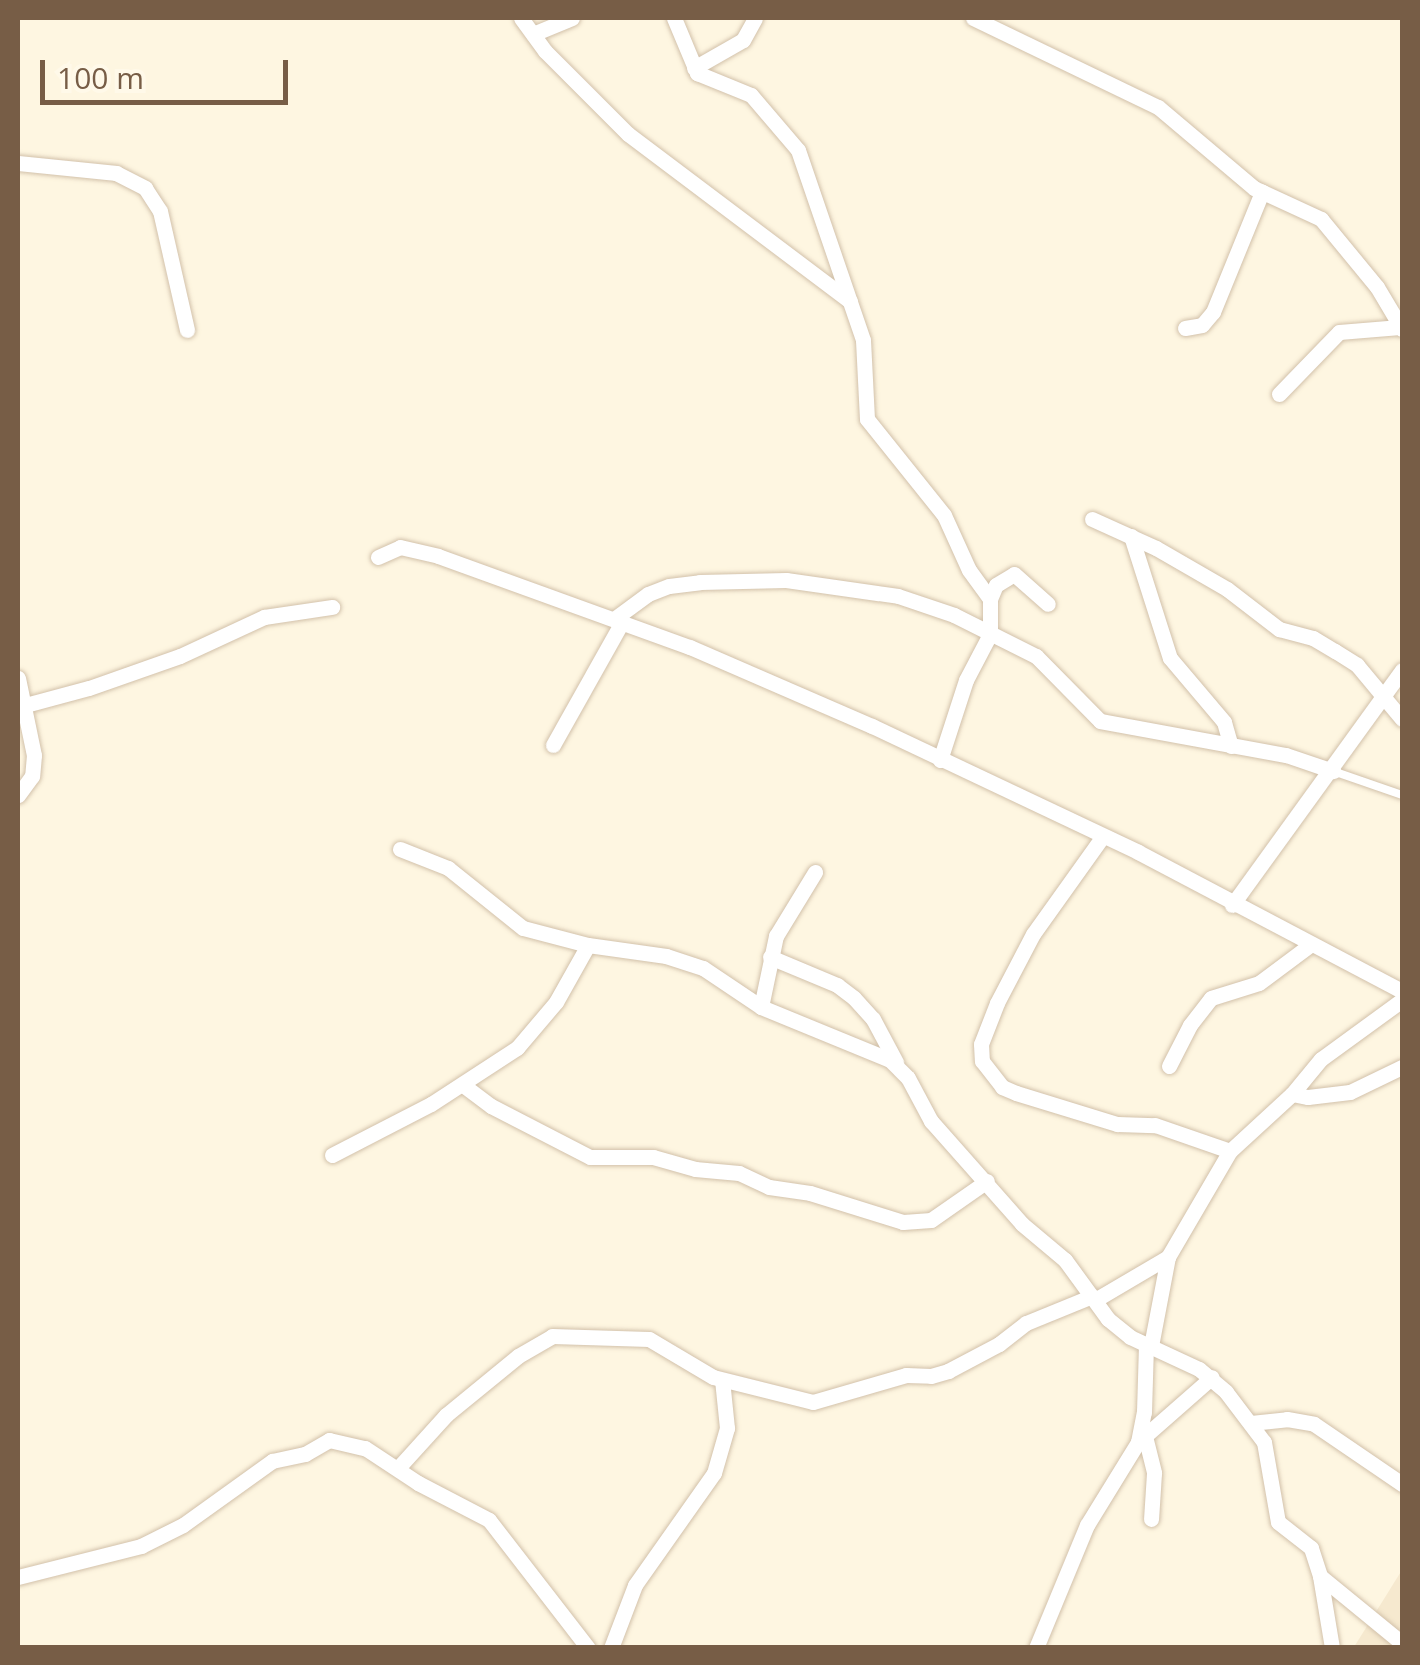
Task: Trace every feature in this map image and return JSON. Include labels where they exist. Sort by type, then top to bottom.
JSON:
[{"type":"street","points":[[521,18],[628,134],[851,302]]},
{"type":"street","points":[[532,34],[572,18]]},
{"type":"street","points":[[674,18],[694,68],[760,101],[798,150],[863,340],[867,419],[944,514],[968,570],[990,600]]},
{"type":"street","points":[[694,68],[743,40],[755,18]]},
{"type":"street","points":[[973,18],[989,22],[1158,107],[1220,164],[1262,192],[1325,223],[1377,287],[1401,328],[1340,332],[1278,394]]},
{"type":"street","points":[[18,163],[116,173],[145,188],[160,211],[187,330]]},
{"type":"street","points":[[1185,328],[1202,325],[1213,312],[1262,192]]},
{"type":"street","points":[[1092,520],[1131,536],[1226,589],[1279,629],[1336,650],[1357,665],[1402,719]]},
{"type":"street","points":[[1131,536],[1165,647],[1183,675],[1224,722],[1232,746]]},
{"type":"street","points":[[378,557],[392,548],[421,551],[618,620],[781,686],[1104,836],[1402,992]]},
{"type":"street","points":[[940,760],[966,680],[990,634],[990,600],[1002,578],[1014,574],[1048,604]]},
{"type":"street","points":[[553,745],[618,620],[648,594],[668,586],[786,580],[898,596],[990,634],[1036,656],[1100,721],[1286,755],[1333,771]]},
{"type":"street","points":[[21,706],[180,656],[264,617],[332,607]]},
{"type":"street","points":[[1232,905],[1333,771],[1381,695],[1402,670]]},
{"type":"street","points":[[18,678],[34,756],[32,776],[18,796]]},
{"type":"street","points":[[1104,836],[1033,934],[997,1002],[982,1044],[982,1061],[1002,1087],[1016,1093],[1117,1124],[1155,1125],[1230,1152]]},
{"type":"street","points":[[400,849],[448,868],[523,928],[588,945],[666,956],[703,968],[761,1007],[877,1052],[900,1069]]},
{"type":"street","points":[[761,1007],[776,936],[815,872]]},
{"type":"street","points":[[1169,1066],[1190,1025],[1211,998],[1259,984],[1310,944]]},
{"type":"street","points":[[332,1156],[464,1085],[517,1048],[556,1002],[588,945]]},
{"type":"street","points":[[770,957],[837,986],[854,998],[873,1018],[931,1122],[1022,1224],[1065,1260],[1108,1319],[1148,1345],[1212,1377],[1252,1423],[1269,1456],[1278,1522],[1311,1548],[1320,1576],[1332,1648]]},
{"type":"street","points":[[1150,1519],[1154,1473],[1141,1439],[1148,1345],[1168,1257],[1230,1152],[1292,1094],[1321,1059],[1402,1000]]},
{"type":"street","points":[[1292,1094],[1308,1098],[1350,1092],[1402,1067]]},
{"type":"street","points":[[464,1085],[491,1106],[590,1157],[653,1157],[695,1169],[739,1173],[780,1190],[810,1193],[903,1222],[931,1220],[987,1181]]},
{"type":"street","points":[[398,1468],[446,1415],[518,1356],[552,1336],[650,1338],[722,1380],[813,1402],[906,1375],[931,1376],[999,1344],[1026,1322],[1093,1298],[1168,1257]]},
{"type":"street","points":[[1036,1648],[1087,1525],[1141,1439],[1212,1377]]},
{"type":"street","points":[[611,1648],[634,1585],[714,1473],[727,1428],[722,1380]]},
{"type":"street","points":[[1252,1423],[1288,1419],[1314,1424],[1402,1484]]},
{"type":"street","points":[[18,1577],[141,1546],[182,1525],[272,1461],[306,1454],[323,1441],[365,1448],[500,1530],[541,1592],[588,1648]]},
{"type":"street","points":[[1320,1576],[1402,1644]]},
{"type":"lane","points":[[1333,771],[1402,795]]},
{"type":"shaded area","points":[[1402,1570],[1402,1647],[1354,1647]]}]
